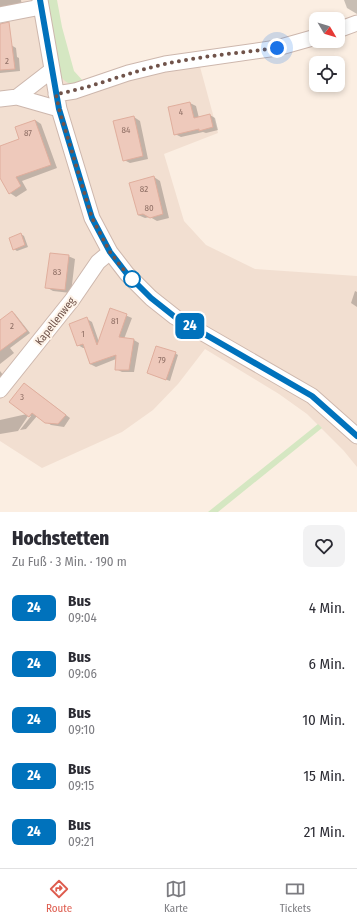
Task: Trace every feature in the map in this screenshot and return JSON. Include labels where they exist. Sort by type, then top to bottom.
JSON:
[{"type":"street","points":[[0,15],[41,3],[59,109],[92,218],[110,252],[127,274],[151,298],[175,317],[312,396],[357,436]]},
{"type":"street","points":[[345,27],[357,23]]},
{"type":"street","points":[[56,94],[75,91],[165,64],[277,48],[309,39]]},
{"type":"street","points":[[18,97],[52,70]]},
{"type":"street","points":[[0,99],[18,97],[59,109]]},
{"type":"street","name":"Kapellenweg","points":[[0,390],[72,300],[98,262],[110,252]]},
{"type":"shaded area","points":[[0,0],[47,0],[76,85],[196,52],[218,133],[164,154],[184,221],[206,245],[255,269],[357,276],[357,467],[344,451],[307,414],[279,394],[205,349],[178,384],[153,410],[122,432],[42,468],[0,441]]},
{"type":"green space","points":[[47,0],[57,0],[62,27],[74,71],[84,82],[71,84],[60,76]]},
{"type":"green space","points":[[318,424],[322,428],[218,512],[208,512]]},
{"type":"building","points":[[9,22],[15,69],[0,70],[0,24]]},
{"type":"building","points":[[190,102],[194,118],[210,114],[213,127],[174,135],[168,107]]},
{"type":"building","points":[[134,116],[143,156],[123,161],[113,121]]},
{"type":"building","points":[[35,120],[51,165],[16,177],[21,186],[9,194],[0,178],[0,146],[19,139],[15,127]]},
{"type":"building","points":[[154,176],[163,214],[150,218],[143,214],[138,215],[129,183]]},
{"type":"building","points":[[21,233],[25,245],[13,250],[9,238]]},
{"type":"building","points":[[50,253],[69,255],[65,290],[45,288]]},
{"type":"building","points":[[110,308],[127,314],[119,337],[134,339],[129,370],[115,370],[116,355],[90,364],[83,344],[77,346],[69,324],[87,317],[97,345]]},
{"type":"building","points":[[12,311],[27,331],[0,351],[0,320]]},
{"type":"building","points":[[156,346],[176,352],[166,380],[147,373]]},
{"type":"building","points":[[24,383],[66,415],[58,424],[45,423],[32,413],[29,417],[9,402]]},
{"type":"bus line","name":"24","points":[[40,0],[59,109],[92,218],[110,252],[127,274],[151,298],[175,317],[312,396],[357,436]]},
{"type":"route","points":[[132,279],[135,282],[110,252],[92,218],[59,109],[56,94],[75,91],[165,64],[277,48]]}]
